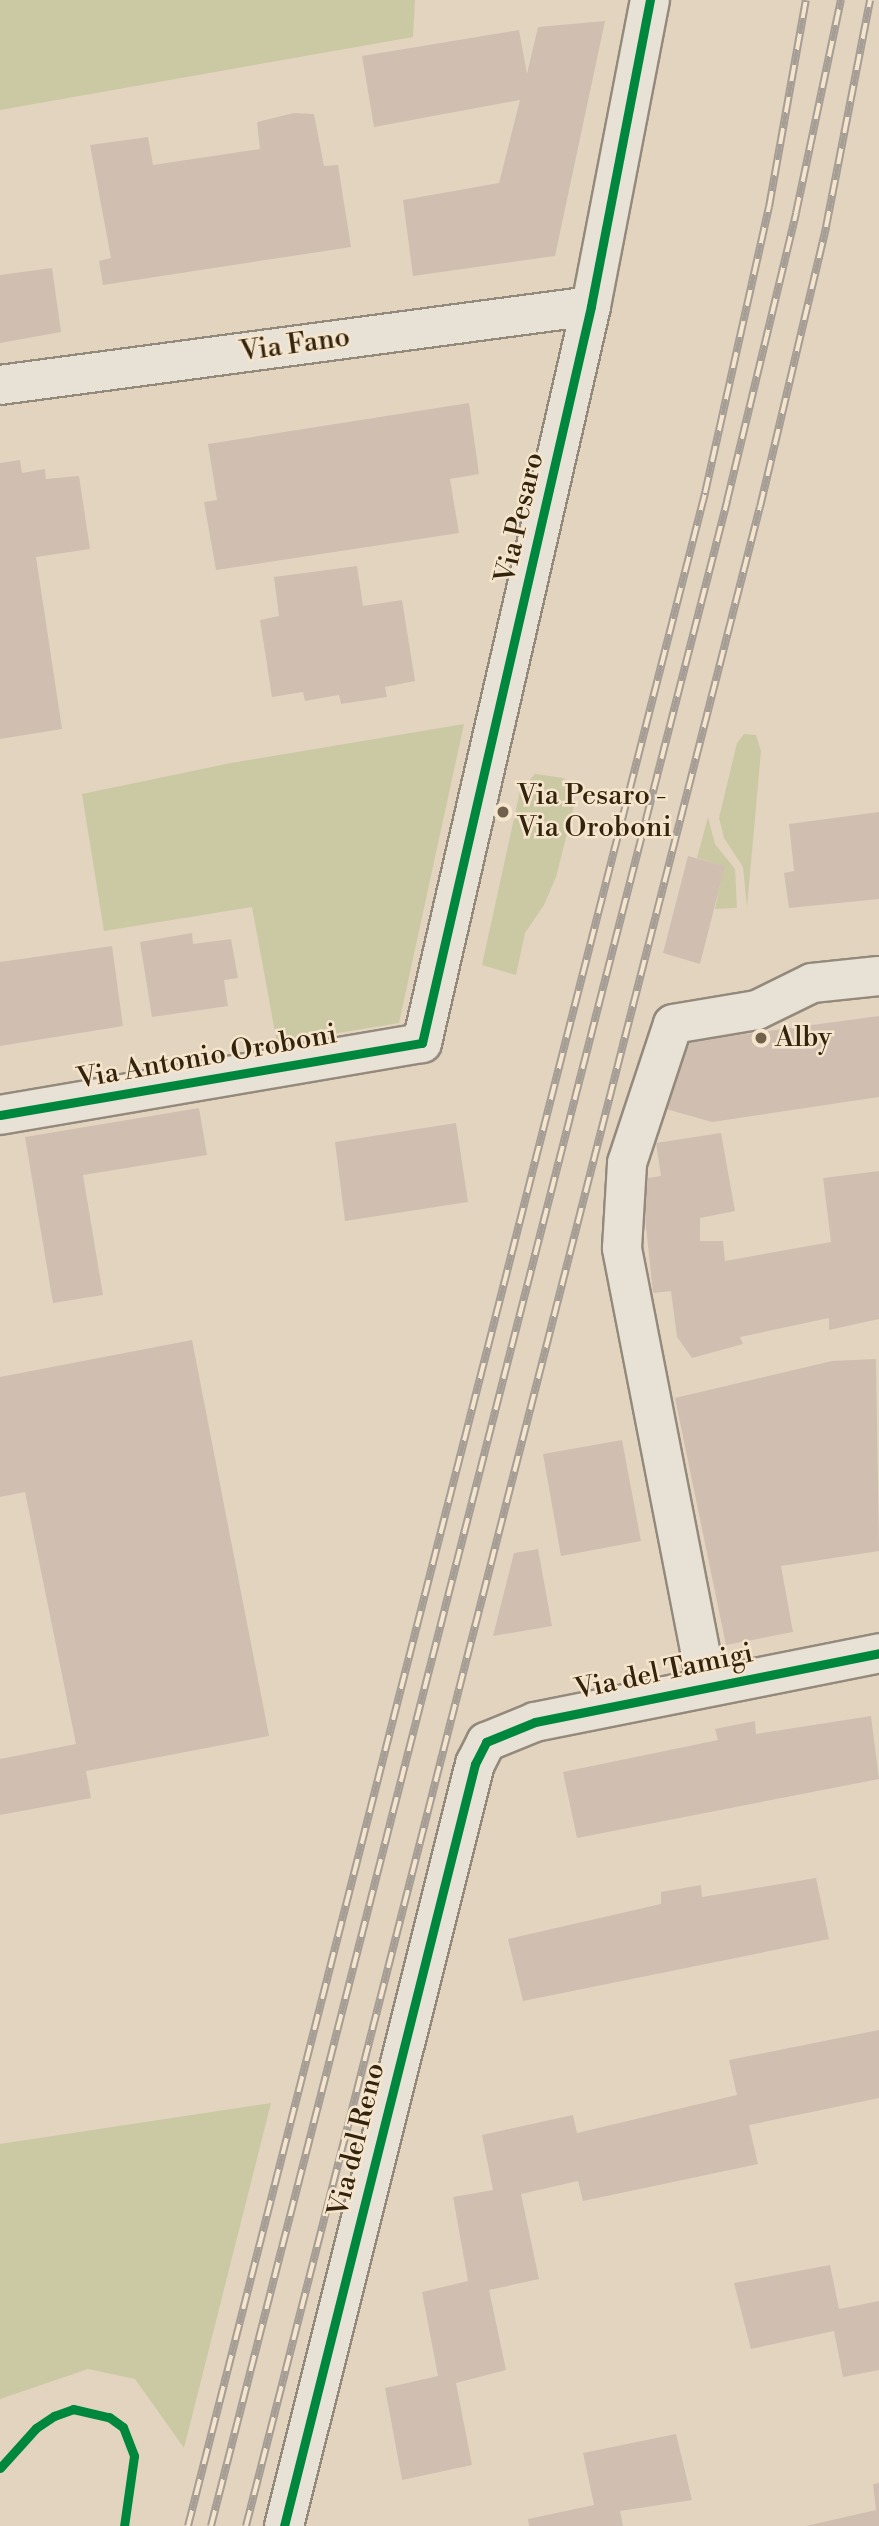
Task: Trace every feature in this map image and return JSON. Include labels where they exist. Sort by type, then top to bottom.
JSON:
[{"type":"street","name":"Via Pesaro","points":[[422,1043],[591,306],[650,0]]},
{"type":"street","name":"Via Fano","points":[[0,385],[591,306]]},
{"type":"street","points":[[707,1686],[622,1248],[628,1163],[673,1024],[757,1010],[812,984],[879,975]]},
{"type":"street","name":"Via Antonio Oroboni","points":[[0,1115],[422,1043]]},
{"type":"street","name":"Via del Tamigi","points":[[475,1764],[486,1742],[506,1731],[707,1686],[879,1653]]},
{"type":"street","name":"Via del Reno","points":[[284,2526],[475,1764]]},
{"type":"shaded area","points":[[0,0],[415,0],[413,37],[0,110]]},
{"type":"shaded area","points":[[464,724],[399,1023],[277,1043],[252,907],[104,931],[82,794],[231,763]]},
{"type":"shaded area","points":[[744,734],[756,735],[761,751],[747,907],[743,867],[724,838],[719,818],[737,743]]},
{"type":"shaded area","points":[[535,774],[563,778],[571,785],[574,806],[556,877],[544,905],[525,933],[516,975],[482,965],[520,791]]},
{"type":"shaded area","points":[[708,817],[715,844],[735,869],[737,908],[715,909],[724,866],[697,858]]},
{"type":"shaded area","points":[[271,2103],[184,2448],[135,2379],[88,2369],[0,2399],[0,2144]]},
{"type":"building","points":[[605,21],[555,256],[413,276],[403,200],[499,183],[520,100],[374,127],[362,56],[519,30],[527,74],[538,27]]},
{"type":"building","points":[[294,113],[314,114],[324,166],[338,165],[351,247],[103,285],[99,261],[111,258],[90,145],[148,137],[153,165],[260,149],[257,122]]},
{"type":"building","points":[[52,268],[61,332],[0,343],[0,275]]},
{"type":"building","points":[[469,403],[479,474],[450,479],[459,533],[216,570],[204,502],[217,500],[208,444]]},
{"type":"building","points":[[20,460],[22,473],[45,469],[46,479],[79,476],[90,549],[36,557],[62,729],[0,739],[0,463]]},
{"type":"building","points":[[357,566],[363,606],[402,600],[415,681],[385,687],[387,697],[341,704],[339,695],[305,701],[303,692],[272,697],[260,620],[279,616],[274,577]]},
{"type":"building","points":[[879,812],[879,899],[789,908],[784,873],[794,871],[789,824]]},
{"type":"building","points":[[688,856],[725,866],[700,964],[663,953]]},
{"type":"building","points":[[192,933],[193,944],[231,939],[238,978],[224,980],[228,1006],[152,1017],[140,942]]},
{"type":"building","points":[[112,946],[123,1026],[0,1046],[0,962]]},
{"type":"building","points":[[879,1016],[879,1097],[712,1122],[666,1109],[687,1042]]},
{"type":"building","points":[[199,1108],[207,1155],[83,1175],[103,1295],[53,1303],[25,1137]]},
{"type":"building","points":[[456,1123],[468,1202],[345,1221],[335,1142]]},
{"type":"building","points":[[721,1133],[735,1211],[700,1218],[700,1241],[723,1241],[725,1261],[831,1242],[823,1178],[879,1171],[879,1319],[829,1330],[829,1318],[740,1337],[743,1344],[692,1358],[677,1337],[671,1291],[653,1293],[641,1179],[661,1176],[656,1143]]},
{"type":"building","points":[[192,1340],[269,1736],[86,1771],[91,1798],[0,1815],[0,1759],[76,1744],[25,1492],[0,1497],[0,1377]]},
{"type":"building","points":[[876,1359],[879,1551],[781,1566],[793,1632],[726,1645],[675,1398],[832,1361]]},
{"type":"building","points":[[622,1440],[641,1541],[561,1556],[543,1454]]},
{"type":"building","points":[[538,1549],[552,1626],[493,1636],[514,1553]]},
{"type":"building","points":[[871,1716],[879,1779],[577,1838],[563,1772],[718,1740],[715,1729],[755,1721],[756,1734]]},
{"type":"building","points":[[816,1878],[829,1939],[523,2001],[508,1939],[661,1904],[661,1892],[701,1885],[702,1897]]},
{"type":"building","points":[[879,2030],[879,2098],[749,2125],[758,2164],[583,2201],[578,2181],[521,2194],[539,2279],[489,2290],[506,2370],[456,2383],[472,2465],[402,2480],[385,2388],[438,2376],[422,2292],[468,2281],[453,2197],[493,2190],[482,2135],[573,2115],[577,2133],[737,2095],[729,2060]]},
{"type":"building","points":[[830,2265],[839,2309],[879,2301],[879,2370],[843,2377],[834,2331],[751,2349],[734,2283]]},
{"type":"building","points":[[676,2434],[692,2500],[620,2511],[623,2526],[529,2526],[528,2519],[594,2505],[583,2453]]},
{"type":"building","points":[[879,2483],[879,2526],[806,2526],[876,2510],[873,2484]]},
{"type":"railway","points":[[188,2526],[705,493],[769,207],[806,0]]},
{"type":"railway","points":[[211,2526],[727,501],[796,213],[841,0]]},
{"type":"railway","points":[[246,2526],[760,507],[826,227],[870,0]]},
{"type":"cycle path","points":[[0,1115],[422,1043],[591,306],[650,0]]},
{"type":"cycle path","points":[[284,2526],[475,1764],[486,1742],[535,1722],[879,1653]]},
{"type":"cycle path","points":[[0,2468],[36,2428],[54,2416],[73,2409],[109,2417],[123,2427],[134,2456],[124,2526]]},
{"type":"place","name":"Via Pesaro - Via Oroboni","points":[[503,812]]},
{"type":"place","name":"Alby","points":[[761,1038]]}]
